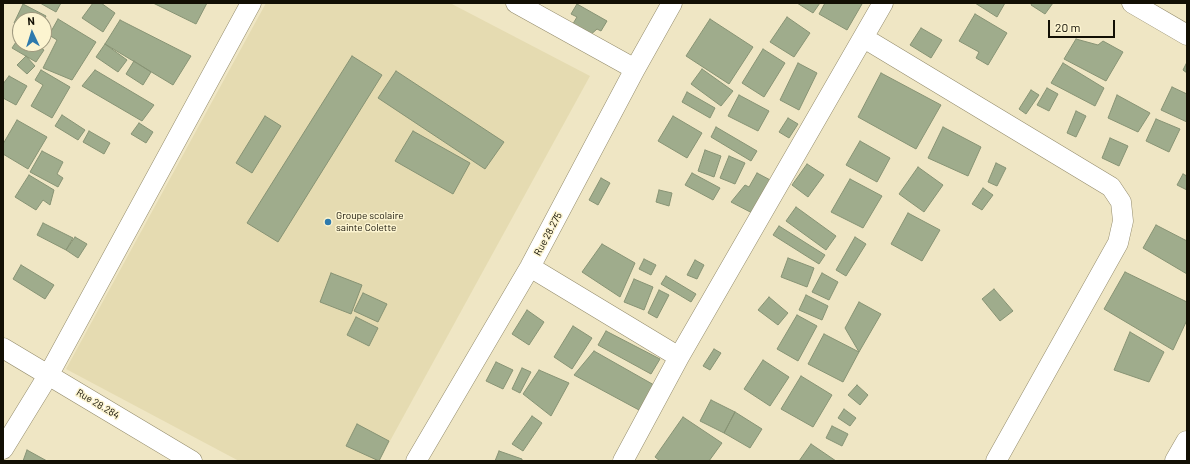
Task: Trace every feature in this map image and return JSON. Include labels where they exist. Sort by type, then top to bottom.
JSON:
[{"type":"main road","points":[[1176,461],[1187,442]]},
{"type":"street","points":[[3,449],[48,374],[251,3]]},
{"type":"street","points":[[516,3],[635,69]]},
{"type":"street","name":"Rue 28.275","points":[[416,461],[530,267],[635,69],[672,3]]},
{"type":"street","points":[[623,461],[679,357],[883,3]]},
{"type":"street","points":[[1132,3],[1187,35]]},
{"type":"street","points":[[864,38],[1111,187],[1121,202],[1123,221],[1118,243],[996,461]]},
{"type":"street","points":[[530,267],[679,357]]},
{"type":"street","name":"Rue 28.284","points":[[3,348],[192,461]]},
{"type":"shaded area","name":"Groupe scolaire sainte Colette","points":[[266,3],[450,3],[590,76],[379,461],[239,461],[66,369]]},
{"type":"building","points":[[40,3],[61,3],[56,12]]},
{"type":"building","points":[[93,3],[101,3],[115,13],[103,32],[82,18]]},
{"type":"building","points":[[153,3],[207,3],[196,24]]},
{"type":"building","points":[[797,3],[820,3],[813,13]]},
{"type":"building","points":[[825,3],[862,4],[847,30],[819,14]]},
{"type":"building","points":[[975,3],[1005,3],[997,17]]},
{"type":"building","points":[[1032,3],[1053,3],[1045,14],[1031,5]]},
{"type":"building","points":[[23,4],[38,12],[19,12]]},
{"type":"building","points":[[577,4],[607,21],[601,31],[597,29],[588,37],[571,27],[577,17],[571,14]]},
{"type":"building","points":[[975,14],[1007,33],[988,65],[976,58],[979,52],[959,41]]},
{"type":"building","points":[[787,17],[810,33],[794,57],[770,42]]},
{"type":"building","points":[[58,19],[96,42],[72,80],[43,68],[57,40],[52,37],[52,30]]},
{"type":"building","points":[[710,19],[753,47],[729,84],[686,56]]},
{"type":"building","points":[[120,20],[191,56],[173,85],[105,44]]},
{"type":"building","points":[[921,28],[942,40],[931,58],[910,45]]},
{"type":"building","points":[[1076,39],[1098,45],[1103,41],[1123,52],[1106,81],[1064,59]]},
{"type":"building","points":[[105,44],[127,60],[118,72],[96,57]]},
{"type":"building","points":[[763,49],[785,63],[764,97],[742,83]]},
{"type":"building","points":[[19,52],[43,52],[36,62]]},
{"type":"building","points":[[26,56],[35,66],[27,74],[17,65]]},
{"type":"building","points":[[352,56],[382,75],[278,242],[247,223]]},
{"type":"building","points":[[134,61],[151,72],[143,85],[126,74]]},
{"type":"building","points":[[1187,62],[1187,73],[1183,70]]},
{"type":"building","points":[[798,63],[817,73],[799,110],[780,100]]},
{"type":"building","points":[[1063,63],[1104,88],[1095,106],[1051,83]]},
{"type":"building","points":[[702,69],[733,91],[721,106],[691,84]]},
{"type":"building","points":[[41,70],[70,87],[52,118],[31,106],[43,85],[35,80]]},
{"type":"building","points":[[95,70],[154,105],[142,121],[82,86]]},
{"type":"building","points":[[396,71],[504,142],[485,169],[378,98]]},
{"type":"building","points":[[881,73],[941,105],[916,149],[858,117]]},
{"type":"building","points":[[9,76],[27,86],[16,105],[3,98],[3,84]]},
{"type":"building","points":[[1172,87],[1187,94],[1187,122],[1161,110]]},
{"type":"building","points":[[1047,88],[1058,94],[1049,111],[1037,105]]},
{"type":"building","points":[[1031,90],[1039,95],[1026,114],[1019,109]]},
{"type":"building","points":[[687,92],[715,108],[710,118],[682,102]]},
{"type":"building","points":[[739,95],[769,111],[758,131],[728,116]]},
{"type":"building","points":[[1117,95],[1150,113],[1138,132],[1108,118]]},
{"type":"building","points":[[1076,111],[1086,116],[1076,137],[1067,133]]},
{"type":"building","points":[[62,115],[85,130],[78,140],[55,126]]},
{"type":"building","points":[[265,116],[281,126],[252,173],[236,163]]},
{"type":"building","points":[[673,116],[702,133],[687,158],[658,141]]},
{"type":"building","points":[[788,118],[798,124],[789,138],[779,132]]},
{"type":"building","points":[[1156,119],[1180,129],[1169,152],[1146,141]]},
{"type":"building","points":[[17,120],[47,137],[28,169],[3,154],[3,144]]},
{"type":"building","points":[[139,123],[153,132],[146,143],[131,134]]},
{"type":"building","points":[[716,127],[757,151],[751,161],[711,137]]},
{"type":"building","points":[[943,127],[981,147],[968,176],[928,158]]},
{"type":"building","points":[[89,131],[110,143],[104,154],[83,142]]},
{"type":"building","points":[[413,131],[470,163],[453,194],[395,161]]},
{"type":"building","points":[[1110,138],[1128,146],[1119,166],[1102,158]]},
{"type":"building","points":[[860,141],[890,158],[877,182],[846,165]]},
{"type":"building","points":[[705,150],[721,156],[714,177],[698,171]]},
{"type":"building","points":[[42,151],[63,162],[57,174],[63,178],[58,187],[30,172]]},
{"type":"building","points":[[729,156],[745,163],[735,184],[720,178]]},
{"type":"building","points":[[996,163],[1006,168],[997,186],[988,182]]},
{"type":"building","points":[[807,164],[824,175],[808,197],[792,185]]},
{"type":"building","points":[[918,167],[943,185],[924,212],[899,194]]},
{"type":"building","points":[[692,173],[720,188],[713,200],[685,185]]},
{"type":"building","points":[[757,173],[774,182],[756,215],[731,202],[745,185],[749,187]]},
{"type":"building","points":[[1183,174],[1187,176],[1187,190],[1177,185]]},
{"type":"building","points":[[29,175],[54,190],[50,205],[43,200],[36,210],[15,197]]},
{"type":"building","points":[[601,178],[610,183],[598,205],[589,200]]},
{"type":"building","points":[[850,179],[882,196],[863,228],[831,212]]},
{"type":"building","points":[[983,188],[993,195],[982,210],[972,204]]},
{"type":"building","points":[[659,190],[672,193],[669,206],[656,202]]},
{"type":"building","points":[[796,207],[836,236],[826,250],[786,221]]},
{"type":"building","points":[[908,213],[940,230],[922,261],[891,244]]},
{"type":"building","points":[[43,223],[73,238],[66,250],[37,235]]},
{"type":"building","points":[[1156,225],[1187,241],[1187,274],[1143,248]]},
{"type":"building","points":[[779,226],[825,255],[819,264],[773,235]]},
{"type":"building","points":[[75,237],[87,244],[78,258],[66,250]]},
{"type":"building","points":[[855,237],[866,244],[846,276],[836,270]]},
{"type":"building","points":[[602,244],[635,263],[620,297],[582,272]]},
{"type":"building","points":[[788,258],[814,268],[807,287],[781,277]]},
{"type":"building","points":[[644,259],[656,265],[651,275],[639,269]]},
{"type":"building","points":[[695,260],[704,265],[697,279],[687,275]]},
{"type":"building","points":[[21,265],[54,285],[45,299],[13,279]]},
{"type":"building","points":[[1125,272],[1187,302],[1187,320],[1173,350],[1104,309]]},
{"type":"building","points":[[331,273],[362,285],[351,314],[320,302]]},
{"type":"building","points":[[822,273],[838,282],[829,300],[812,292]]},
{"type":"building","points":[[666,276],[696,294],[691,302],[661,284]]},
{"type":"building","points":[[634,279],[653,287],[644,310],[624,302]]},
{"type":"building","points":[[994,289],[1013,311],[1000,321],[982,299]]},
{"type":"building","points":[[659,290],[669,295],[657,318],[648,313]]},
{"type":"building","points":[[363,293],[387,304],[378,322],[354,311]]},
{"type":"building","points":[[806,295],[828,306],[822,320],[799,310]]},
{"type":"building","points":[[769,297],[788,313],[778,325],[758,310]]},
{"type":"building","points":[[859,302],[881,314],[859,352],[845,328]]},
{"type":"building","points":[[527,310],[544,322],[529,345],[512,334]]},
{"type":"building","points":[[797,315],[817,326],[798,361],[777,349]]},
{"type":"building","points":[[356,317],[378,328],[369,346],[347,335]]},
{"type":"building","points":[[573,326],[592,338],[572,369],[554,357]]},
{"type":"building","points":[[606,331],[660,359],[651,374],[598,345]]},
{"type":"building","points":[[1130,332],[1164,352],[1149,382],[1114,370]]},
{"type":"building","points":[[824,334],[859,352],[843,382],[808,364]]},
{"type":"building","points":[[714,349],[721,353],[710,370],[703,366]]},
{"type":"building","points":[[594,351],[654,385],[639,410],[574,375]]},
{"type":"building","points":[[763,360],[789,377],[770,406],[744,389]]},
{"type":"building","points":[[496,362],[513,370],[503,389],[486,381]]},
{"type":"building","points":[[522,368],[531,372],[520,393],[512,389]]},
{"type":"building","points":[[539,370],[569,383],[551,416],[523,394]]},
{"type":"building","points":[[801,376],[832,395],[813,427],[781,409]]},
{"type":"building","points":[[857,385],[868,395],[860,405],[848,395]]},
{"type":"building","points":[[711,400],[735,412],[724,433],[700,421]]},
{"type":"building","points":[[844,409],[856,418],[850,426],[838,418]]},
{"type":"building","points":[[735,412],[762,429],[750,448],[724,433]]},
{"type":"building","points":[[532,416],[542,423],[523,451],[512,444]]},
{"type":"building","points":[[683,417],[722,443],[709,461],[660,461],[655,457]]},
{"type":"building","points":[[357,424],[389,441],[379,461],[346,446]]},
{"type":"building","points":[[832,426],[848,434],[842,446],[826,438]]},
{"type":"building","points":[[811,444],[836,461],[799,461]]},
{"type":"building","points":[[27,450],[47,461],[23,461]]},
{"type":"building","points":[[499,451],[522,459],[522,461],[495,461]]},
{"type":"place","name":"Groupe scolaire sainte Colette","points":[[328,222]]}]
